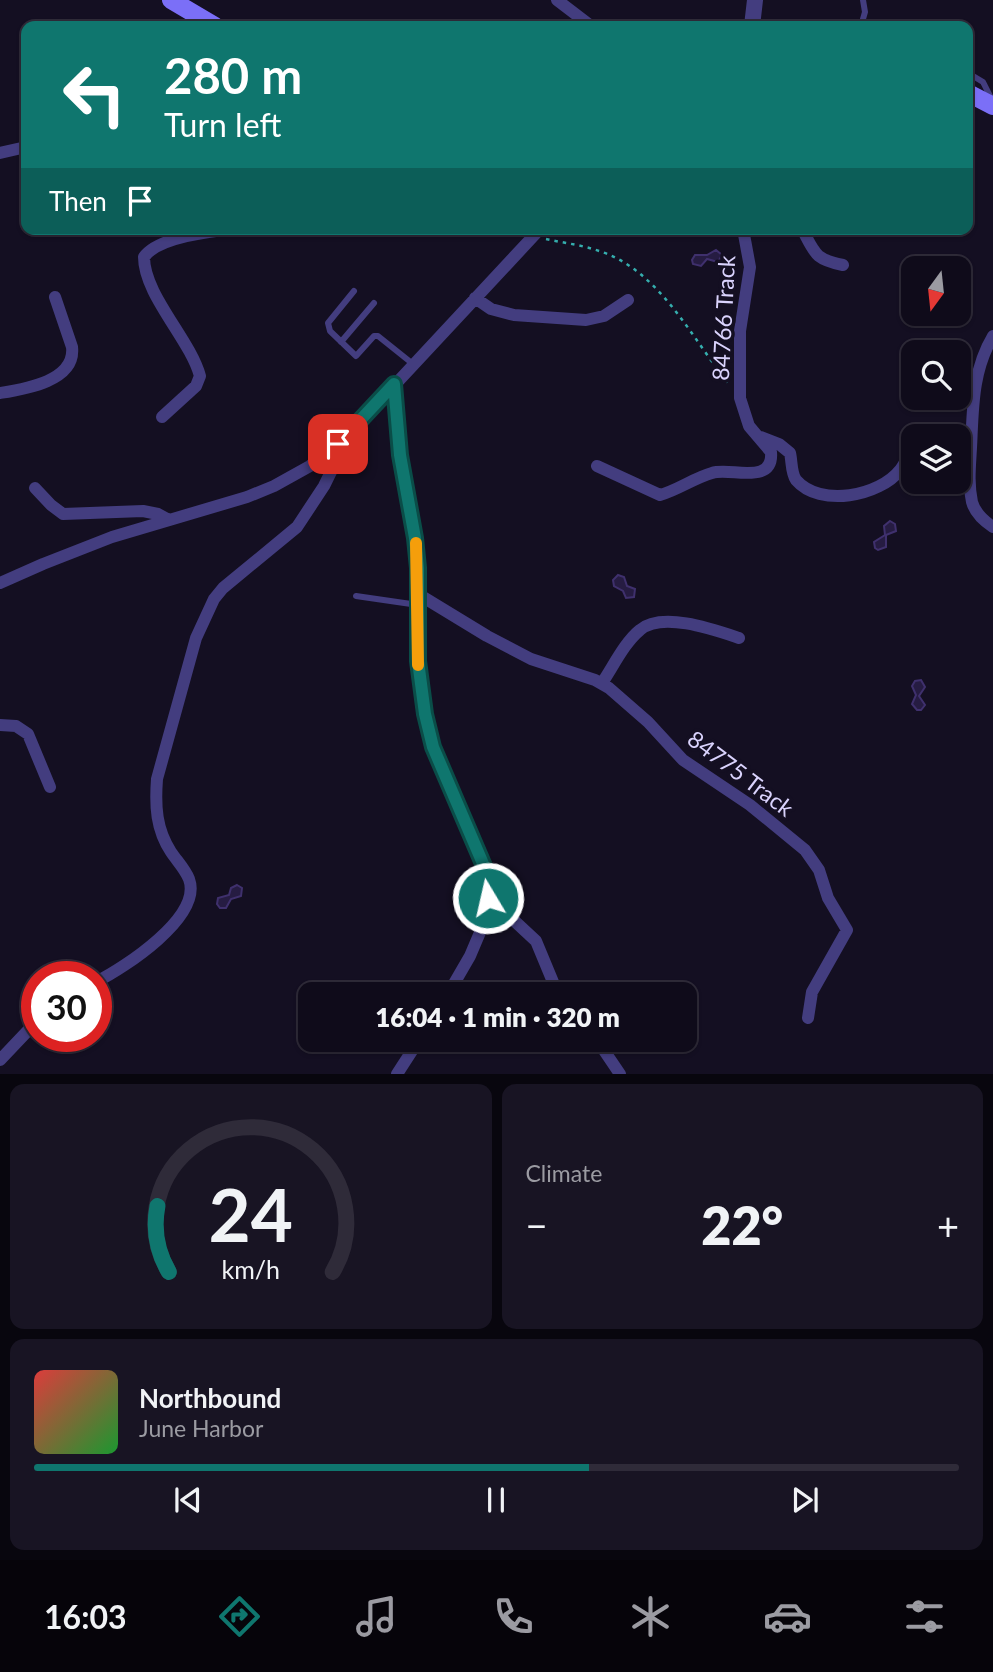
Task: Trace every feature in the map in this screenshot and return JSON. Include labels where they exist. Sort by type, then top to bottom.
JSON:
[{"type":"main road","points":[[172,0],[207,21]]},
{"type":"main road","points":[[973,95],[993,104]]},
{"type":"street","points":[[557,0],[584,21]]},
{"type":"street","points":[[753,21],[755,0]]},
{"type":"street","points":[[0,153],[21,148]]},
{"type":"street","points":[[162,417],[196,386],[200,376],[153,287],[146,271],[145,257],[150,251],[171,241],[203,235]]},
{"type":"street","points":[[0,583],[82,548],[236,501],[274,486],[310,466],[350,433],[534,235]]},
{"type":"street","name":"84766 Track","points":[[597,466],[656,494],[663,494],[711,473],[753,474],[765,469],[770,463],[771,452],[768,445],[757,435],[745,417],[740,398],[740,331],[750,267],[745,235]]},
{"type":"street","points":[[805,235],[816,255],[826,261],[843,265]]},
{"type":"street","points":[[0,393],[47,381],[69,365],[73,354],[72,347],[55,297]]},
{"type":"street","points":[[475,298],[500,312],[573,320],[595,320],[628,300]]},
{"type":"street","points":[[993,336],[978,370],[974,391],[970,482],[973,505],[978,514],[993,527]]},
{"type":"street","points":[[394,384],[400,455],[415,538],[418,661],[428,725],[433,747],[484,866],[488,892],[484,923],[455,982]]},
{"type":"street","points":[[112,974],[140,955],[181,915],[190,898],[190,881],[161,834],[157,822],[156,796],[157,779],[201,624],[223,588],[297,527],[324,486],[350,433]]},
{"type":"street","points":[[757,435],[786,449],[790,453],[797,481],[823,495],[858,495],[882,484],[901,469]]},
{"type":"street","points":[[35,488],[63,514],[143,511],[159,514],[169,520]]},
{"type":"street","name":"84775 Track","points":[[418,600],[531,659],[601,683],[648,722],[683,760],[773,823],[805,850],[813,859],[828,898],[847,930],[812,992],[808,1018]]},
{"type":"street","points":[[601,683],[638,631],[653,623],[696,626],[739,639]]},
{"type":"street","points":[[0,725],[16,726],[28,734],[50,787]]},
{"type":"street","points":[[488,892],[536,941],[553,982]]},
{"type":"street","points":[[0,1060],[21,1038]]},
{"type":"street","points":[[397,1073],[411,1052]]},
{"type":"street","points":[[605,1052],[620,1073]]},
{"type":"lane","points":[[862,21],[865,12],[863,0]]},
{"type":"lane","points":[[973,76],[983,82],[993,104]]},
{"type":"lane","points":[[354,290],[328,323],[330,331],[356,356],[374,336],[378,336],[413,364]]},
{"type":"lane","points":[[341,342],[374,303]]},
{"type":"lane","points":[[356,596],[418,600]]},
{"type":"path","points":[[543,235],[600,251],[635,269],[653,285],[740,398]]},
{"type":"building","points":[[716,250],[722,255],[718,262],[707,259],[701,266],[693,264],[695,255],[707,255]]},
{"type":"building","points":[[890,521],[895,524],[896,531],[886,535],[886,547],[878,550],[874,542],[885,535],[884,526]]},
{"type":"building","points":[[618,575],[624,577],[627,586],[635,589],[634,597],[626,598],[623,591],[614,586],[613,580]]},
{"type":"building","points":[[921,680],[925,687],[919,696],[925,705],[921,710],[917,710],[912,704],[916,695],[912,686],[915,681]]},
{"type":"building","points":[[237,885],[242,888],[241,896],[231,899],[226,908],[220,908],[217,904],[218,898],[229,895],[231,888]]},
{"type":"slow traffic","points":[[416,543],[418,665]]},
{"type":"route","points":[[338,444],[394,384],[403,480],[418,568],[418,661],[425,714],[433,747],[484,866],[488,898]]}]
